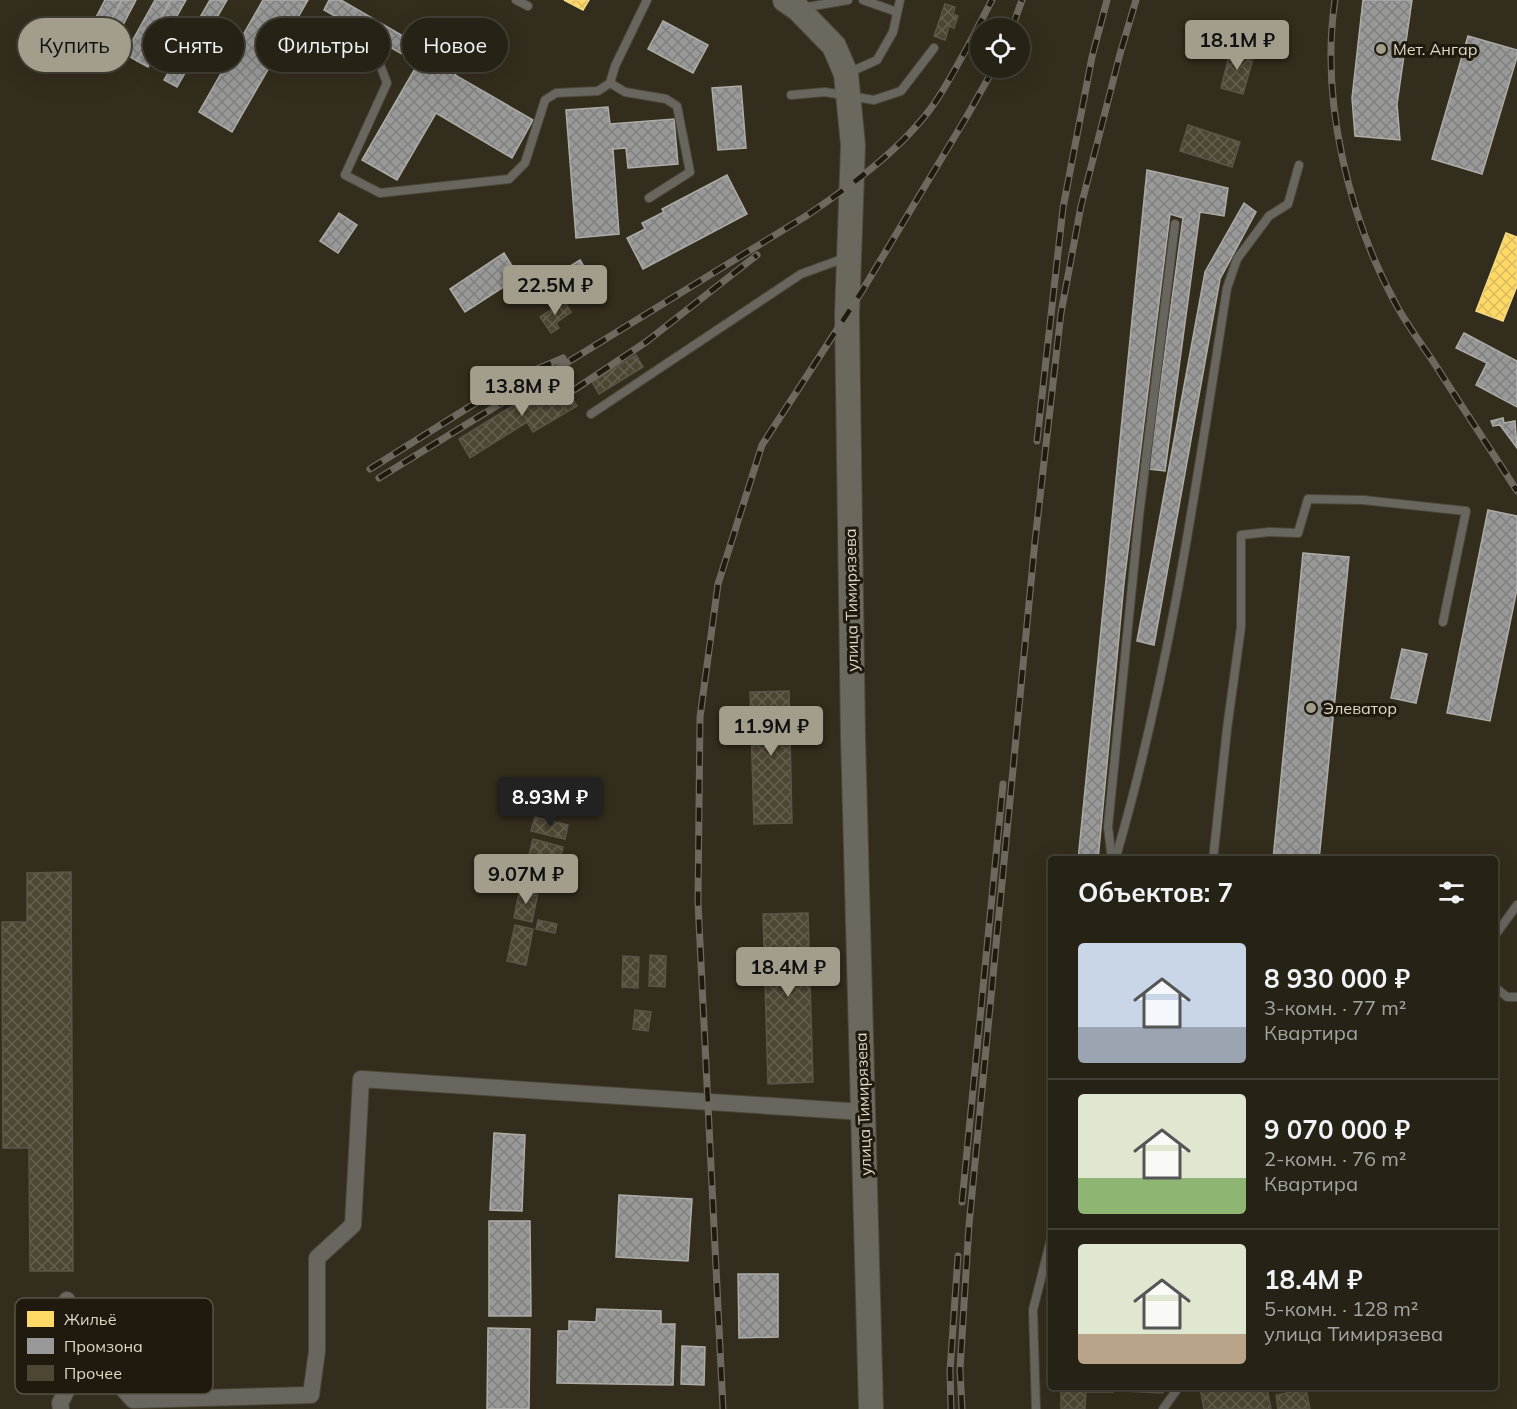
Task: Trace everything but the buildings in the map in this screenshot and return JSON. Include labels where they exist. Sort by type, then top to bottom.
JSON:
[{"type":"main road","name":"улица Тимирязева","points":[[792,4],[834,46],[848,84],[853,145],[847,315],[853,737],[871,1409]]},
{"type":"street","points":[[128,1394],[133,1400],[311,1395],[317,1352],[317,1257],[353,1225],[361,1079],[863,1112]]},
{"type":"street","points":[[62,1409],[60,1403],[65,1394]]},
{"type":"lane","points":[[516,0],[528,6]]},
{"type":"lane","points":[[383,72],[387,83],[345,175],[380,193],[509,179],[525,163],[545,100],[556,93],[598,91],[610,83],[615,66],[647,0]]},
{"type":"lane","points":[[792,4],[848,0]]},
{"type":"lane","points":[[863,0],[897,12]]},
{"type":"lane","points":[[791,96],[825,92],[848,84],[877,60],[893,32],[900,0]]},
{"type":"lane","points":[[848,84],[874,100],[901,91],[934,48]]},
{"type":"lane","points":[[610,83],[625,92],[666,99],[677,106],[690,172],[649,198]]},
{"type":"lane","points":[[1114,856],[1133,798],[1156,700],[1197,482],[1227,288],[1238,259],[1269,216],[1288,204],[1299,165]]},
{"type":"lane","points":[[1112,856],[1108,827],[1134,562],[1175,224]]},
{"type":"lane","points":[[591,414],[801,274],[849,256]]},
{"type":"lane","points":[[1213,856],[1241,627],[1241,535],[1269,532],[1298,533],[1308,499],[1363,500],[1466,511],[1443,622]]},
{"type":"lane","points":[[1498,931],[1517,904]]},
{"type":"lane","points":[[1498,990],[1507,997],[1517,997]]},
{"type":"lane","points":[[1036,1409],[1032,1310],[1048,1249]]},
{"type":"lane","points":[[1163,1409],[1177,1390]]},
{"type":"railway","points":[[379,478],[806,216],[877,164],[909,134],[936,101],[992,0]]},
{"type":"railway","points":[[1016,18],[1022,0]]},
{"type":"railway","points":[[1037,441],[1063,208],[1092,57],[1107,0]]},
{"type":"railway","points":[[962,1409],[960,1369],[969,1225],[1035,541],[1061,313],[1081,206],[1136,0]]},
{"type":"railway","points":[[1335,0],[1331,38],[1335,118],[1342,158],[1365,237],[1398,308],[1517,491]]},
{"type":"railway","points":[[723,1409],[698,902],[700,717],[718,584],[762,445],[862,291],[988,78]]},
{"type":"railway","points":[[574,390],[646,342],[757,255]]},
{"type":"railway","points":[[370,469],[514,379],[563,358]]},
{"type":"railway","points":[[962,1202],[1003,784]]},
{"type":"railway","points":[[951,1409],[950,1371],[958,1256]]},
{"type":"place","name":"Мет. Ангар","points":[[1381,49]]},
{"type":"place","name":"Элеватор","points":[[1311,708]]}]
